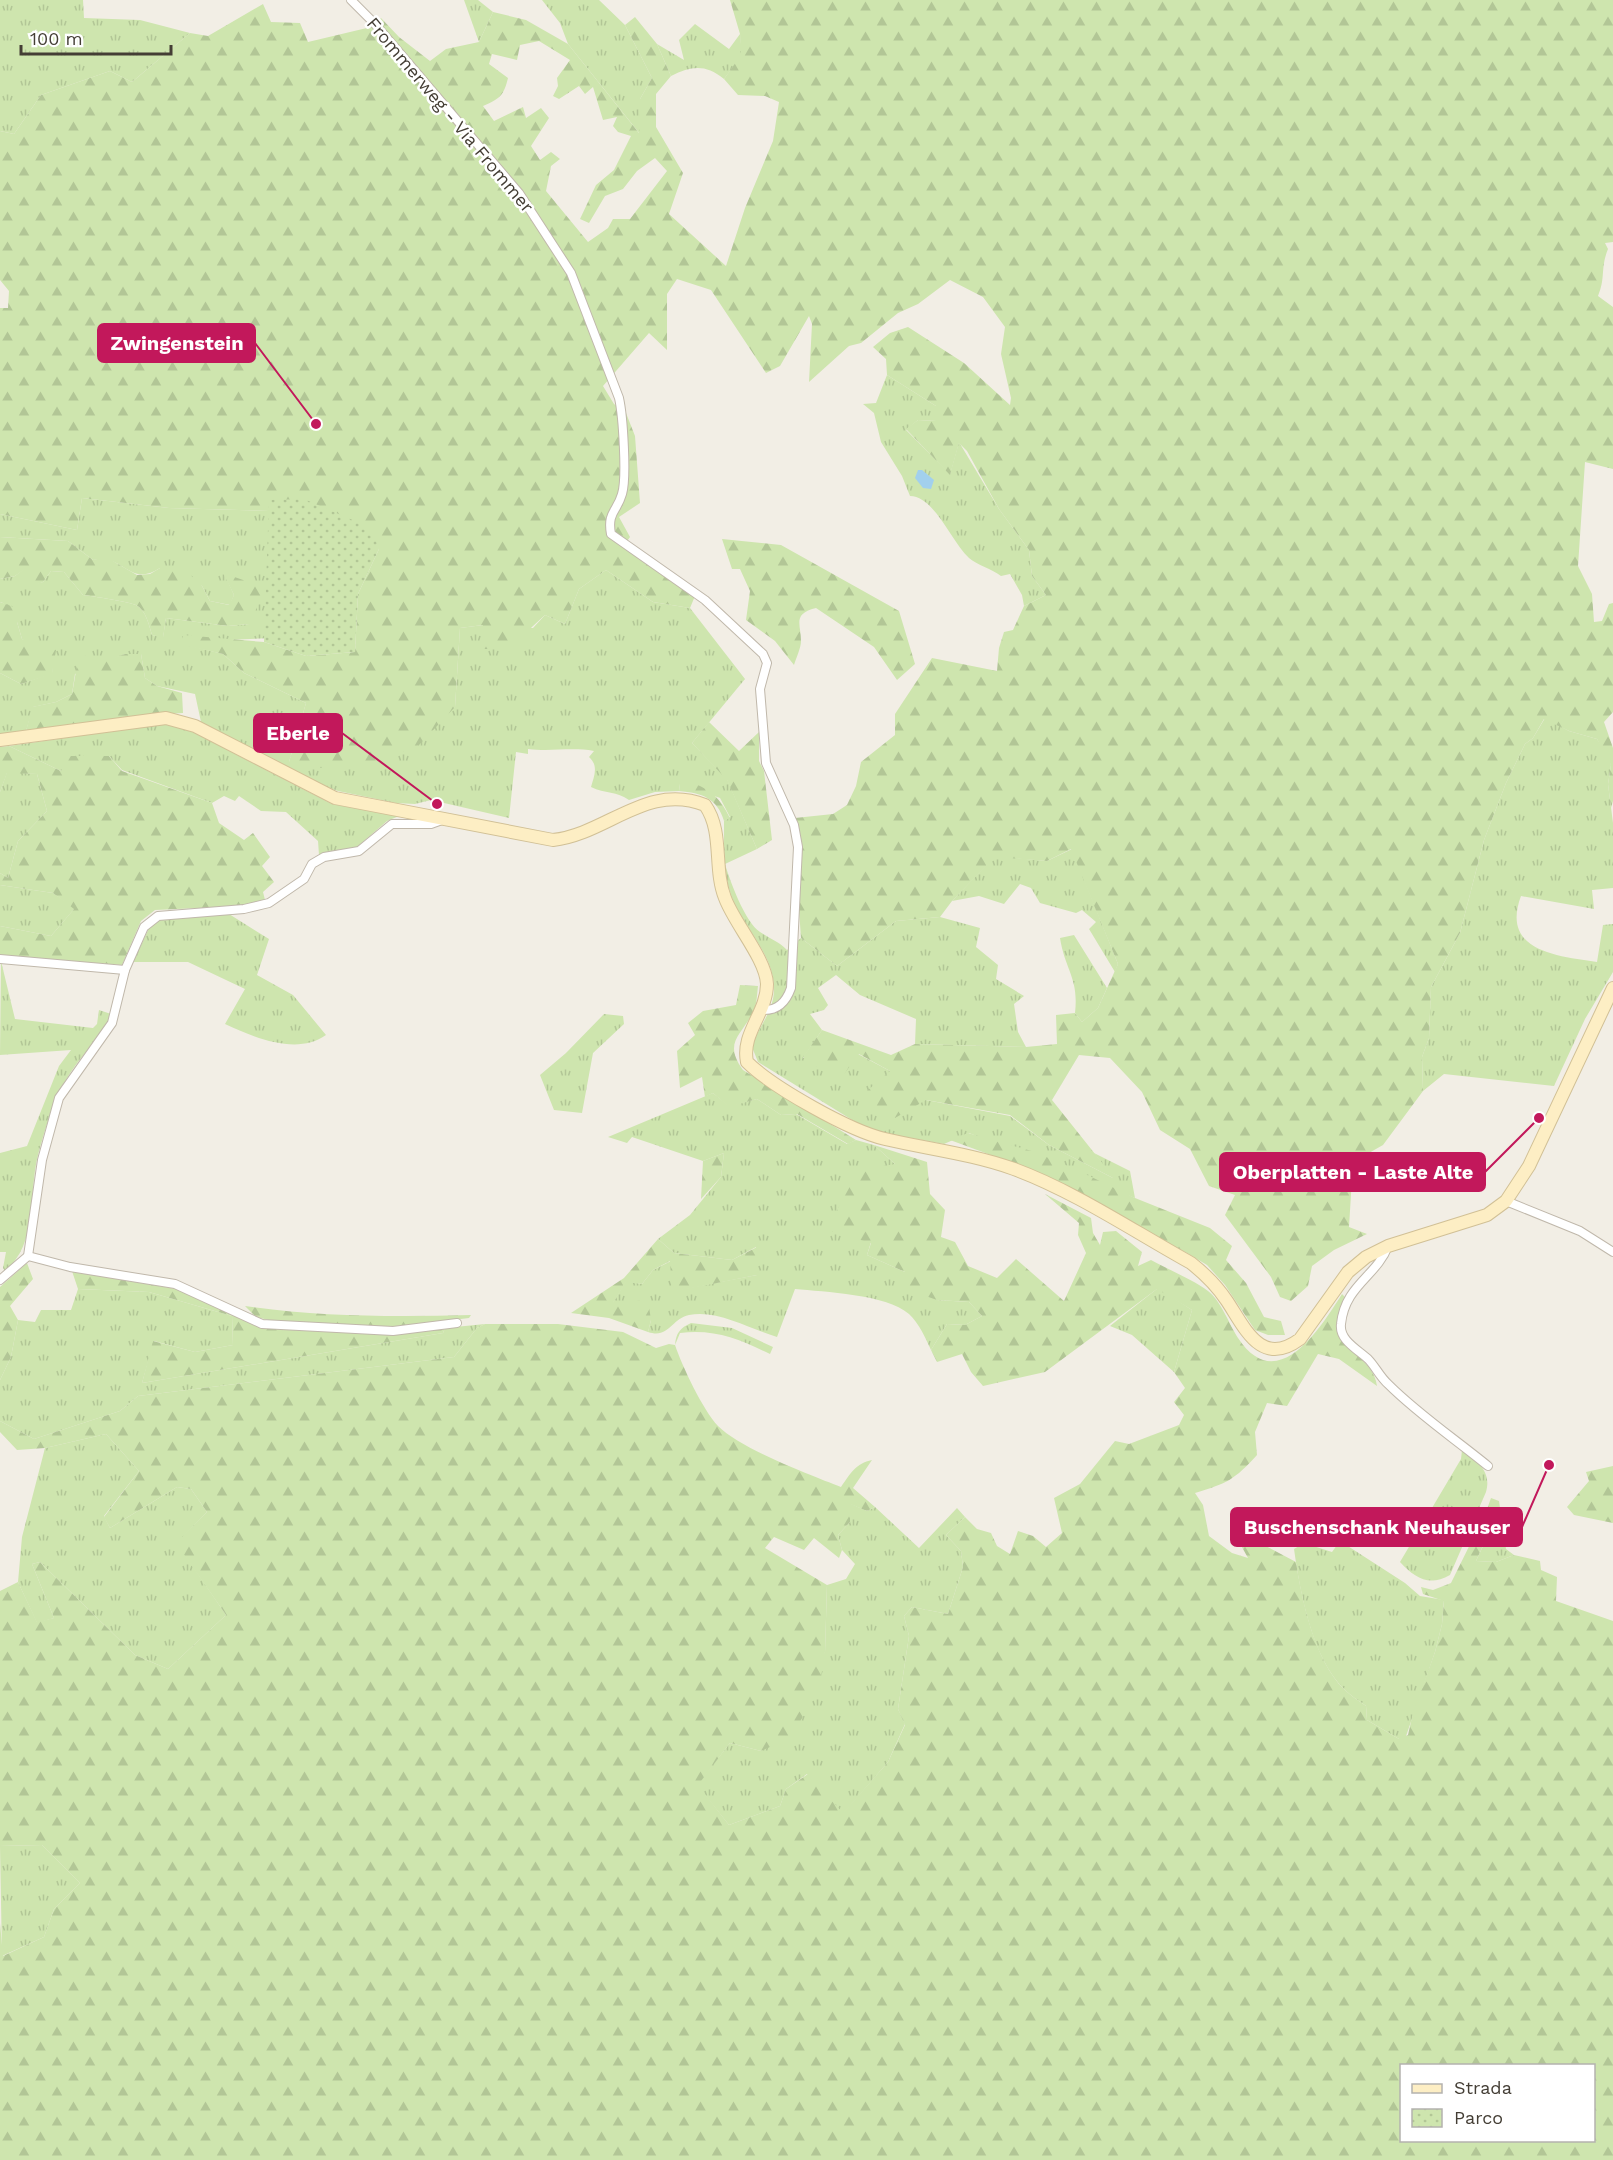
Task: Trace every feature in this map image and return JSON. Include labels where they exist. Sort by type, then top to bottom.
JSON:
[{"type":"main road","points":[[0,740],[166,718],[195,726],[335,798],[553,840],[580,836],[634,807],[654,801],[679,799],[705,805],[712,815],[715,828],[723,894],[767,980],[762,1010],[745,1042],[747,1062],[765,1077],[858,1130],[883,1139],[967,1155],[1015,1169],[1055,1188],[1191,1263],[1208,1277],[1247,1334],[1261,1345],[1277,1349],[1296,1343],[1311,1328],[1348,1272],[1366,1257],[1388,1246],[1487,1215],[1506,1201],[1529,1167],[1613,988]]},
{"type":"street","name":"Frommerweg - Via Frommer","points":[[351,0],[375,24],[519,193],[572,273],[619,398],[623,419],[622,494],[610,514],[611,534],[705,600],[728,624],[763,654],[767,663],[760,689],[766,764],[794,825],[798,847],[791,988],[787,999],[779,1007],[762,1010]]},
{"type":"street","points":[[0,1280],[28,1256],[42,1160],[59,1098],[112,1023],[125,970],[144,927],[158,915],[244,909],[269,903],[304,879],[312,864],[324,857],[359,851],[392,824],[431,824],[447,818]]},
{"type":"street","points":[[0,959],[125,970]]},
{"type":"street","points":[[1506,1201],[1580,1231],[1613,1252]]},
{"type":"street","points":[[1388,1246],[1385,1254],[1354,1288],[1341,1325],[1343,1335],[1369,1360],[1387,1383],[1488,1466]]},
{"type":"street","points":[[28,1256],[70,1267],[176,1284],[262,1323],[393,1331],[457,1323]]},
{"type":"green space","points":[[0,0],[83,0],[84,18],[140,20],[190,33],[132,82],[110,71],[41,95],[14,134],[0,131]]},
{"type":"green space","points":[[464,0],[478,0],[493,12],[479,42]]},
{"type":"green space","points":[[542,0],[599,0],[625,25],[652,78],[640,99],[640,134],[568,44],[560,23]]},
{"type":"green space","points":[[730,0],[1613,0],[1613,242],[1605,243],[1608,249],[1598,296],[1613,307],[1613,469],[1585,462],[1578,566],[1592,594],[1594,622],[1602,621],[1609,604],[1613,603],[1613,712],[1604,722],[1613,748],[1613,801],[1611,808],[1608,784],[1611,765],[1597,739],[1569,731],[1544,719],[1533,738],[1525,744],[1506,783],[1484,840],[1460,933],[1431,987],[1429,1038],[1422,1057],[1423,1091],[1383,1145],[1353,1162],[1349,1227],[1367,1234],[1334,1250],[1312,1266],[1308,1286],[1291,1301],[1280,1297],[1271,1277],[1225,1215],[1235,1195],[1209,1186],[1190,1149],[1160,1130],[1142,1092],[1110,1058],[1079,1055],[1052,1100],[1115,1179],[1049,1145],[1010,1115],[926,1100],[895,1118],[860,1097],[890,1071],[859,1054],[838,1082],[803,1057],[822,1030],[891,1055],[915,1044],[1026,1047],[1057,1044],[1056,1015],[1075,1013],[1082,1022],[1098,1008],[1118,964],[1071,849],[1047,861],[995,857],[952,901],[940,917],[896,921],[837,966],[801,938],[798,896],[802,843],[795,818],[833,814],[847,805],[856,786],[861,762],[895,735],[895,714],[932,658],[997,671],[999,648],[1004,632],[1013,630],[1024,606],[1046,595],[1032,576],[1029,550],[999,509],[967,451],[959,443],[950,475],[906,429],[918,420],[936,421],[936,406],[887,375],[886,359],[873,347],[890,333],[908,327],[964,363],[1010,405],[1011,398],[1001,354],[1005,327],[983,297],[950,280],[918,304],[898,313],[861,343],[849,346],[809,382],[812,324],[809,316],[780,366],[766,373],[711,290],[677,279],[667,294],[667,350],[649,333],[603,386],[614,404],[626,413],[635,436],[640,503],[619,517],[630,537],[623,547],[695,596],[690,608],[653,602],[606,570],[579,589],[565,624],[545,615],[508,649],[480,649],[483,625],[460,628],[455,707],[419,745],[373,764],[307,769],[289,762],[306,703],[244,673],[223,654],[183,645],[183,635],[264,642],[306,656],[355,652],[358,594],[379,549],[269,511],[169,508],[82,498],[77,530],[0,514],[0,308],[8,308],[9,291],[0,280],[0,131],[14,134],[41,95],[110,71],[132,82],[190,33],[208,36],[263,4],[271,22],[300,23],[308,42],[371,27],[381,18],[399,37],[430,61],[446,49],[479,42],[493,12],[526,20],[568,44],[639,133],[640,99],[652,78],[625,25],[635,17],[657,44],[671,76],[656,94],[656,127],[683,173],[669,214],[726,266],[745,208],[773,141],[779,102],[765,96],[738,95],[724,79],[741,55],[740,34]],"holes":[[[539,41],[570,60],[557,78],[558,86],[553,96],[559,99],[579,86],[585,94],[593,87],[603,120],[617,117],[613,126],[618,132],[631,136],[614,170],[596,185],[580,219],[589,223],[605,196],[623,189],[637,171],[655,158],[667,171],[630,219],[613,219],[608,228],[588,242],[546,191],[551,166],[560,159],[551,152],[540,160],[531,146],[549,118],[541,108],[526,118],[523,107],[494,121],[483,106],[500,96],[508,78],[489,64],[492,54],[517,60],[520,45]]]},
{"type":"green space","points":[[695,24],[729,49],[740,34],[742,55],[724,79],[711,71],[698,68],[671,76],[657,44],[684,60],[679,40]]},
{"type":"green space","points":[[887,375],[936,406],[936,421],[918,420],[906,430],[950,474],[959,442],[999,509],[1029,550],[1032,576],[1046,595],[1024,606],[1022,595],[1010,574],[1001,576],[969,558],[927,503],[910,496],[902,476],[881,442],[874,413],[863,404],[876,403]]},
{"type":"green space","points":[[82,498],[169,508],[269,511],[273,638],[228,640],[183,636],[183,644],[223,654],[244,673],[306,703],[289,762],[455,707],[460,628],[483,625],[533,628],[545,615],[565,624],[579,589],[606,570],[653,602],[690,608],[745,679],[692,743],[727,779],[757,849],[725,864],[739,901],[754,927],[787,950],[801,938],[837,966],[896,921],[940,917],[980,928],[976,947],[998,965],[996,979],[1024,996],[1014,1004],[1018,1032],[1026,1047],[915,1044],[916,1019],[860,995],[836,975],[818,988],[828,1005],[824,1010],[810,1014],[822,1030],[803,1058],[858,1054],[890,1071],[926,1100],[1010,1116],[1049,1145],[1113,1178],[1094,1153],[1130,1171],[1135,1198],[969,1133],[944,1144],[888,1134],[862,1126],[758,1062],[752,1047],[772,1004],[774,987],[763,951],[736,906],[728,886],[724,859],[724,821],[730,817],[720,798],[680,784],[679,791],[655,792],[629,800],[620,795],[596,789],[591,787],[595,768],[589,757],[594,751],[577,749],[528,749],[528,754],[516,752],[509,818],[431,800],[415,804],[396,803],[338,791],[316,783],[201,722],[195,694],[157,686],[145,678],[141,654],[125,654],[75,674],[72,694],[56,702],[33,707],[26,731],[0,735],[0,673],[21,684],[52,673],[53,658],[22,639],[17,622],[0,602],[0,579],[15,576],[25,568],[36,579],[35,584],[43,582],[51,571],[64,572],[83,595],[136,605],[145,614],[152,635],[163,637],[166,618],[228,626],[249,624],[224,573],[234,595],[230,605],[210,601],[202,586],[160,568],[150,573],[134,573],[104,559],[93,560],[68,541],[0,537],[0,514],[77,530]]},
{"type":"green space","points":[[304,499],[371,528],[379,549],[358,594],[355,652],[306,656],[264,642],[269,500]]},
{"type":"green space","points":[[0,537],[68,541],[93,560],[106,557],[137,575],[150,574],[160,568],[180,565],[202,586],[210,601],[229,605],[234,595],[223,573],[266,588],[249,624],[228,626],[166,618],[163,638],[152,635],[145,614],[136,605],[83,595],[64,572],[51,571],[43,582],[35,585],[35,579],[25,569],[15,576],[0,579]]},
{"type":"green space","points":[[722,539],[781,545],[899,611],[915,664],[897,680],[874,647],[816,608],[808,610],[801,617],[799,625],[801,644],[794,665],[775,641],[746,620],[750,591],[740,569],[732,569]]},
{"type":"green space","points":[[0,602],[22,610],[17,622],[22,639],[56,650],[52,674],[21,684],[0,673]]},
{"type":"green space","points":[[79,654],[103,661],[125,654],[141,654],[145,678],[157,686],[182,693],[183,713],[133,716],[26,731],[32,707],[56,702],[72,694]]},
{"type":"green space","points":[[1545,718],[1569,731],[1597,739],[1608,755],[1611,765],[1608,784],[1613,823],[1613,888],[1592,890],[1594,909],[1521,896],[1517,915],[1519,929],[1526,940],[1537,948],[1566,957],[1597,962],[1603,925],[1613,924],[1613,972],[1585,1019],[1554,1086],[1444,1074],[1423,1091],[1422,1057],[1429,1038],[1431,987],[1460,933],[1484,840],[1506,783],[1525,744],[1533,738]]},
{"type":"green space","points":[[709,722],[739,751],[759,732],[759,761],[764,771],[772,840],[757,849],[727,780],[692,743]]},
{"type":"green space","points":[[161,724],[187,729],[332,804],[399,816],[387,821],[357,847],[319,855],[318,841],[286,812],[261,811],[239,796],[235,801],[224,796],[212,803],[122,770],[109,756],[61,771],[9,746]]},
{"type":"green space","points":[[9,746],[61,771],[70,756],[109,756],[122,771],[212,803],[219,823],[244,840],[253,833],[270,857],[262,866],[274,882],[263,892],[265,900],[243,906],[155,910],[141,921],[122,965],[0,956],[0,926],[51,936],[74,909],[53,893],[0,885],[0,873],[8,878],[18,841],[47,811],[37,774],[7,773],[0,792],[0,747]]},
{"type":"green space","points":[[7,772],[37,774],[47,811],[18,841],[8,878],[0,873],[0,792]]},
{"type":"green space","points":[[690,782],[704,788],[714,796],[723,805],[730,818],[724,821],[717,807],[708,798],[695,793],[679,791],[680,784]]},
{"type":"green space","points":[[1072,849],[1118,964],[1115,972],[1089,929],[1096,922],[1082,910],[1076,913],[1040,903],[1031,888],[1020,884],[1004,904],[979,896],[952,901],[995,856],[1047,861]]},
{"type":"green space","points":[[0,885],[53,893],[75,908],[51,936],[0,926]]},
{"type":"green space","points":[[229,914],[269,939],[257,975],[293,995],[326,1035],[302,1044],[262,1039],[225,1024],[245,989],[188,962],[133,962],[150,926],[161,919]]},
{"type":"green space","points":[[1074,935],[1107,988],[1098,1008],[1082,1022],[1075,1013],[1075,991],[1060,938]]},
{"type":"green space","points":[[1,961],[15,1019],[93,1028],[97,1024],[99,1010],[111,1014],[100,1035],[68,1077],[57,1098],[38,1155],[28,1232],[16,1260],[5,1271],[3,1268],[6,1252],[0,1252],[0,1153],[27,1146],[59,1066],[71,1050],[0,1055]]},
{"type":"green space","points":[[740,985],[758,986],[754,1010],[734,1045],[734,1052],[743,1070],[856,1140],[848,1144],[797,1114],[781,1115],[757,1099],[729,1107],[713,1093],[705,1097],[702,1077],[680,1088],[677,1051],[695,1035],[688,1023],[703,1011],[736,1005]]},
{"type":"green space","points":[[604,1014],[623,1016],[624,1024],[593,1053],[582,1113],[554,1110],[540,1075],[566,1053]]},
{"type":"green space","points":[[713,1093],[729,1106],[757,1099],[781,1115],[796,1114],[847,1144],[856,1140],[874,1145],[895,1164],[867,1255],[905,1272],[937,1300],[969,1302],[982,1316],[965,1325],[947,1324],[931,1350],[919,1326],[909,1314],[886,1302],[854,1295],[795,1289],[777,1337],[722,1317],[700,1314],[683,1317],[661,1333],[648,1332],[651,1320],[612,1304],[626,1281],[642,1284],[653,1270],[671,1261],[673,1291],[757,1275],[756,1247],[732,1260],[674,1253],[658,1239],[690,1215],[721,1177],[724,1153],[703,1161],[632,1137],[627,1143],[608,1137]]},
{"type":"green space","points":[[968,1133],[1035,1152],[1135,1198],[1210,1228],[1232,1246],[1226,1260],[1246,1283],[1264,1317],[1281,1321],[1285,1335],[1268,1335],[1255,1330],[1225,1285],[1207,1265],[1187,1253],[1021,1166],[950,1140]]},
{"type":"green space","points":[[874,1145],[927,1162],[930,1194],[945,1210],[941,1237],[955,1242],[968,1266],[997,1278],[1016,1259],[1064,1301],[1086,1253],[1078,1235],[1079,1223],[1045,1194],[1091,1218],[1093,1233],[1100,1245],[1103,1232],[1116,1231],[1142,1252],[1138,1266],[1151,1260],[1208,1291],[1221,1307],[1238,1338],[1253,1354],[1268,1361],[1282,1359],[1296,1351],[1310,1339],[1342,1294],[1345,1297],[1337,1325],[1338,1333],[1348,1347],[1369,1367],[1377,1386],[1339,1359],[1318,1354],[1287,1406],[1267,1403],[1255,1432],[1257,1455],[1230,1480],[1195,1493],[1203,1505],[1209,1536],[1232,1553],[1248,1558],[1238,1540],[1243,1534],[1296,1562],[1311,1630],[1325,1663],[1346,1691],[1366,1706],[1367,1720],[1399,1739],[1408,1735],[1442,1624],[1444,1601],[1423,1594],[1421,1587],[1433,1590],[1451,1583],[1486,1512],[1497,1515],[1476,1561],[1496,1562],[1514,1555],[1540,1561],[1541,1570],[1557,1577],[1556,1601],[1613,1621],[1613,2160],[0,2160],[0,1923],[3,1956],[44,1937],[54,1909],[80,1883],[42,1845],[0,1846],[0,1591],[18,1582],[37,1622],[54,1618],[32,1564],[40,1562],[135,1655],[168,1669],[226,1615],[176,1543],[207,1512],[191,1489],[177,1487],[110,1528],[104,1517],[139,1471],[106,1434],[45,1448],[17,1450],[0,1432],[0,1421],[34,1439],[120,1411],[138,1396],[454,1357],[477,1328],[485,1324],[558,1324],[623,1332],[656,1348],[669,1344],[675,1345],[712,1419],[743,1444],[777,1461],[841,1487],[858,1466],[872,1460],[853,1488],[875,1507],[867,1511],[850,1504],[850,1522],[838,1535],[842,1550],[839,1558],[814,1538],[804,1550],[774,1537],[765,1548],[827,1585],[825,1652],[819,1690],[790,1738],[761,1751],[730,1743],[698,1785],[729,1825],[780,1806],[786,1789],[808,1774],[843,1813],[888,1762],[905,1725],[898,1709],[909,1636],[904,1616],[912,1607],[948,1614],[963,1567],[961,1551],[946,1535],[965,1517],[977,1529],[991,1533],[997,1546],[1010,1554],[1018,1531],[1033,1536],[1046,1547],[1062,1533],[1054,1498],[1080,1484],[1115,1441],[1129,1444],[1179,1425],[1184,1415],[1174,1402],[1185,1388],[1174,1372],[1192,1310],[1157,1289],[1045,1372],[983,1386],[971,1372],[962,1354],[937,1362],[931,1350],[947,1324],[965,1325],[982,1316],[969,1302],[937,1300],[903,1288],[905,1272],[867,1255],[871,1243],[826,1230],[859,1170],[895,1164]]},
{"type":"green space","points":[[724,1153],[721,1177],[701,1199],[703,1161]]},
{"type":"green space","points":[[658,1239],[674,1253],[732,1260],[757,1247],[757,1275],[672,1292],[670,1261],[653,1270],[642,1284],[626,1282],[613,1303],[648,1300],[651,1320],[648,1332],[609,1318],[571,1313],[624,1278]]},
{"type":"green space","points":[[27,1263],[33,1279],[10,1306],[18,1320],[11,1357],[0,1380],[0,1287]]},
{"type":"green space","points":[[72,1271],[176,1289],[261,1327],[445,1328],[443,1333],[142,1383],[153,1341],[195,1352],[233,1345],[232,1316],[149,1292],[78,1289]]},
{"type":"green space","points":[[1158,1288],[1192,1310],[1174,1372],[1132,1335],[1110,1326]]},
{"type":"green space","points":[[78,1289],[149,1292],[232,1316],[233,1345],[195,1352],[154,1341],[142,1383],[443,1333],[445,1328],[485,1324],[477,1328],[454,1357],[138,1396],[120,1411],[34,1439],[0,1421],[0,1380],[11,1357],[18,1320],[35,1322],[41,1310],[71,1310]]},
{"type":"green space","points":[[245,1306],[358,1315],[471,1315],[469,1318],[396,1327],[277,1322],[256,1317]]},
{"type":"green space","points":[[691,1323],[732,1328],[773,1347],[770,1354],[726,1336],[705,1332],[680,1333],[675,1345],[679,1331]]},
{"type":"green space","points":[[106,1434],[139,1471],[104,1516],[110,1528],[177,1487],[191,1489],[207,1512],[177,1543],[226,1615],[168,1669],[135,1655],[40,1562],[32,1564],[54,1618],[37,1623],[18,1582],[22,1537],[45,1448]]},
{"type":"green space","points":[[1462,1450],[1485,1472],[1486,1492],[1450,1575],[1442,1579],[1423,1579],[1400,1562],[1461,1459]]},
{"type":"green space","points":[[1613,1466],[1613,1523],[1574,1515],[1567,1507],[1589,1481],[1586,1472]]},
{"type":"green space","points":[[1491,1498],[1499,1501],[1506,1549],[1514,1555],[1496,1562],[1476,1561],[1497,1516],[1486,1512]]},
{"type":"green space","points":[[849,1503],[867,1511],[875,1507],[919,1548],[957,1508],[965,1517],[946,1535],[961,1551],[963,1567],[948,1614],[912,1607],[904,1616],[909,1636],[898,1709],[905,1724],[888,1762],[843,1814],[807,1774],[786,1789],[780,1806],[729,1825],[697,1785],[730,1743],[761,1751],[825,1652],[827,1585],[846,1579],[855,1564],[842,1550],[838,1535],[850,1522]]},
{"type":"green space","points":[[1340,1541],[1405,1583],[1420,1596],[1444,1600],[1442,1624],[1435,1652],[1405,1739],[1399,1739],[1367,1720],[1366,1706],[1346,1691],[1333,1676],[1309,1624],[1294,1549],[1304,1543],[1332,1552]]},
{"type":"green space","points":[[42,1845],[80,1883],[54,1909],[44,1937],[2,1956],[0,1846]]},
{"type":"water","points":[[918,470],[922,470],[934,480],[931,489],[923,488],[915,478]]},
{"type":"place","name":"Zwingenstein","points":[[316,424]]},
{"type":"place","name":"Eberle","points":[[437,804]]},
{"type":"place","name":"Oberplatten - Laste Alte","points":[[1539,1118]]},
{"type":"place","name":"Buschenschank Neuhauser","points":[[1549,1465]]}]
